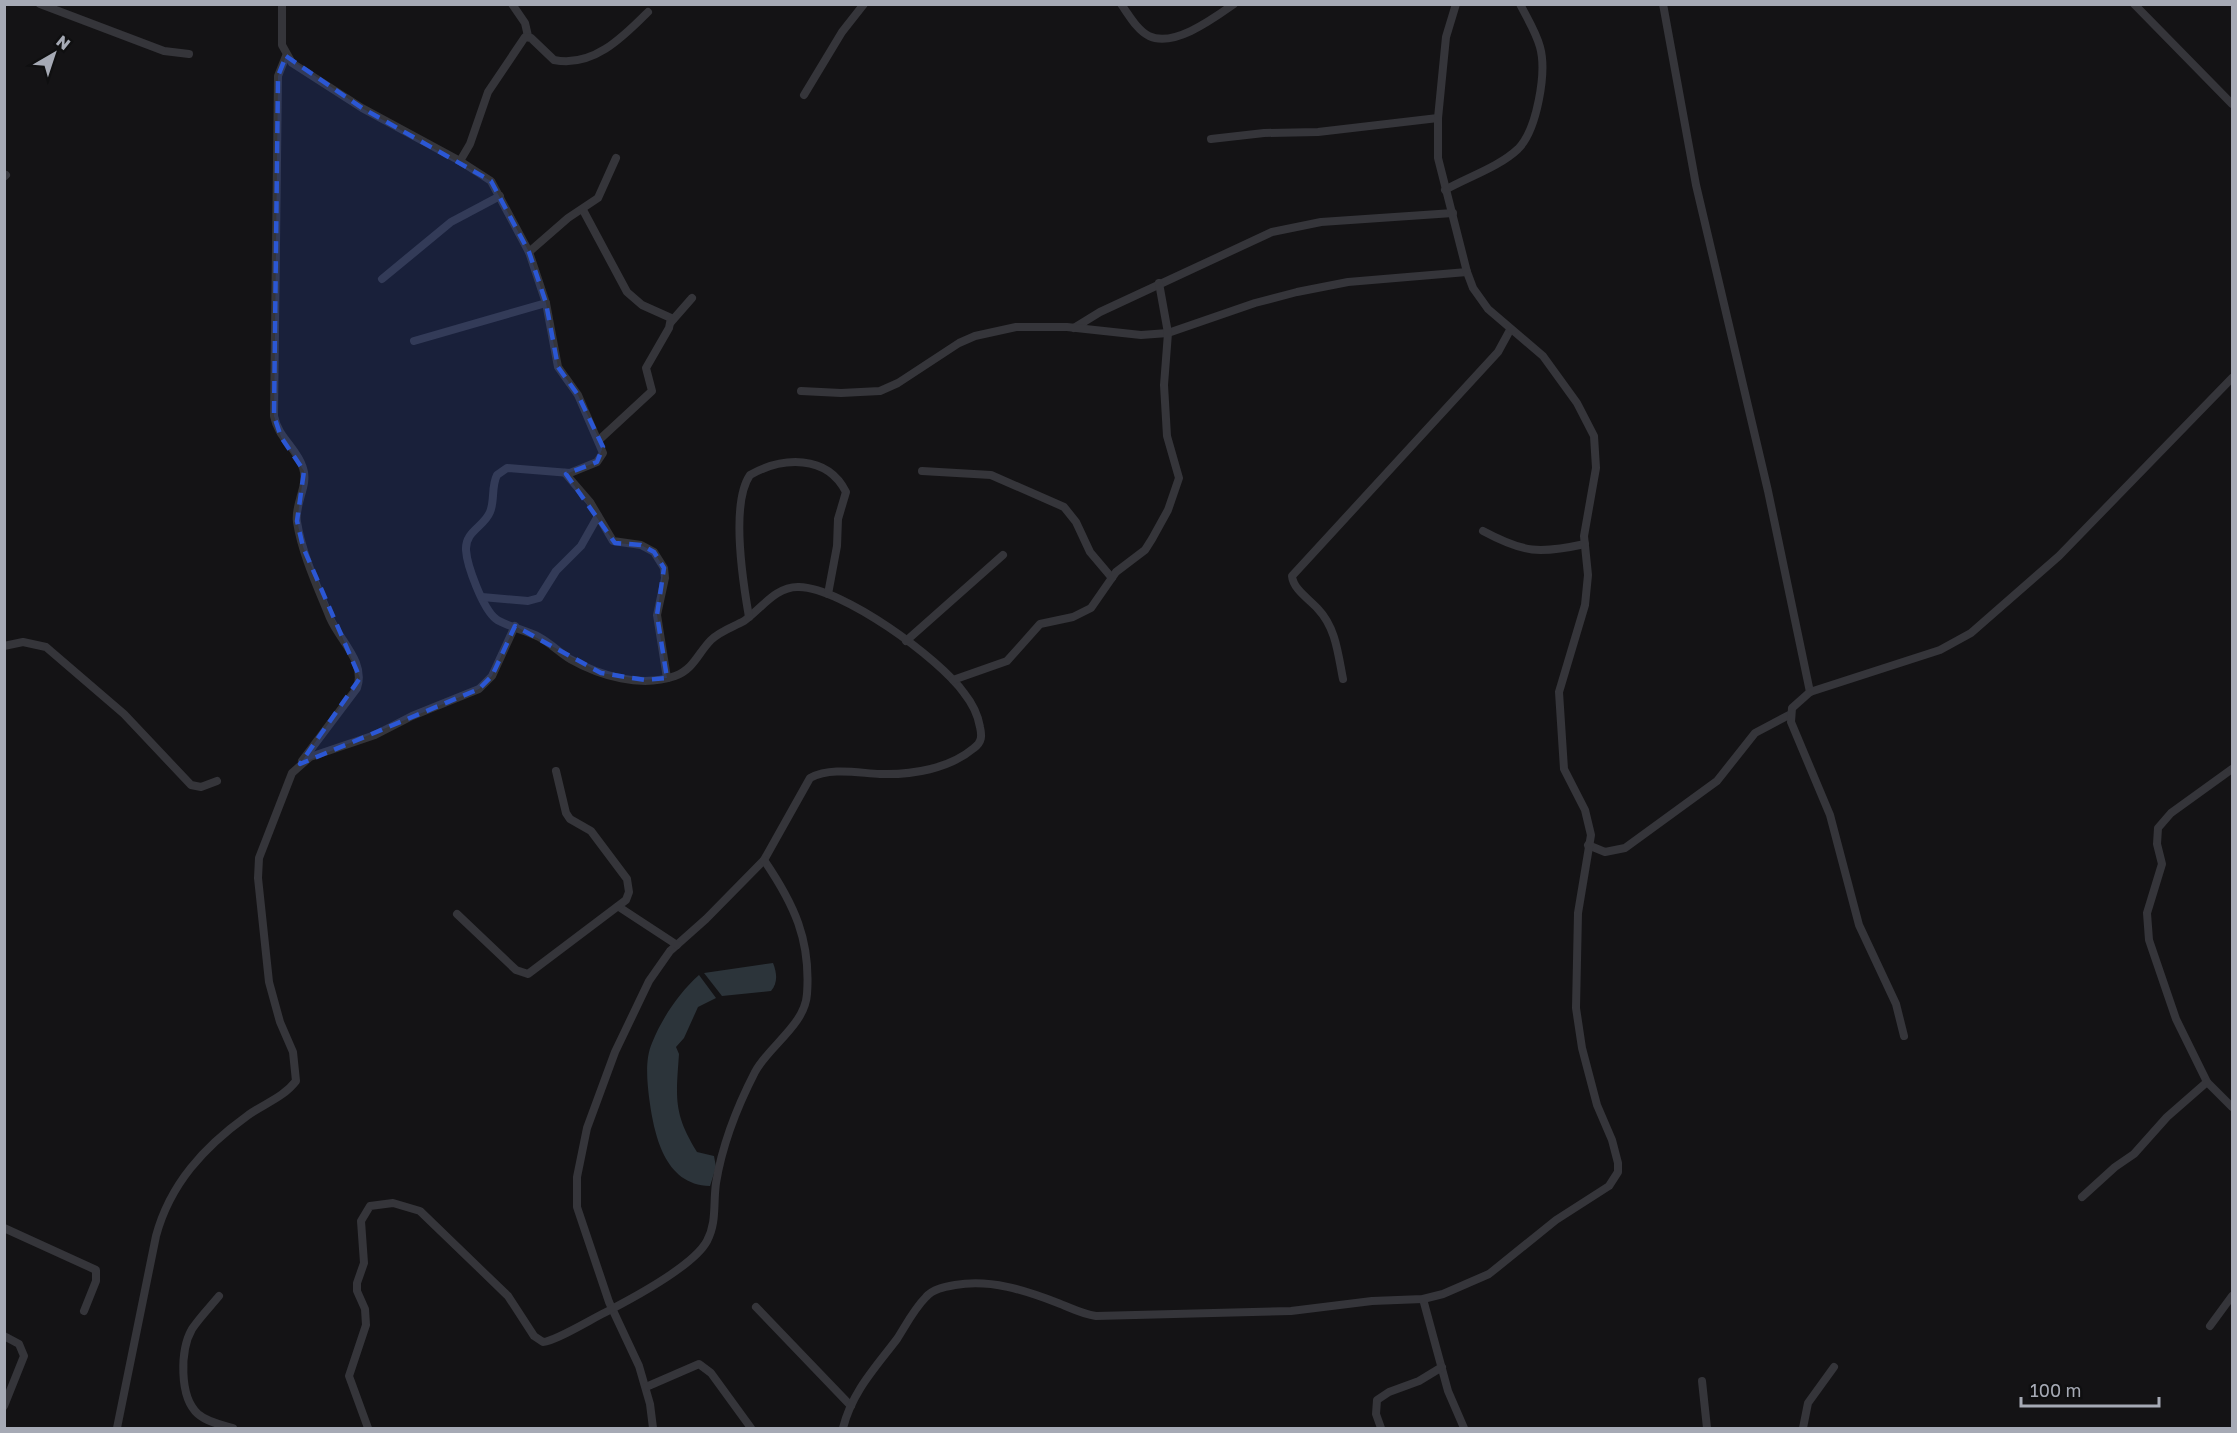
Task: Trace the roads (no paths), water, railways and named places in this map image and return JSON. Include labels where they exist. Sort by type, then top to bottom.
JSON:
[{"type":"street","points":[[40,4],[164,51],[189,54]]},
{"type":"street","points":[[282,4],[281,34],[286,56],[302,71],[491,181],[529,252],[546,303],[558,367],[578,395],[591,429],[599,440],[603,453],[597,462],[565,473],[507,468],[497,475],[490,513],[471,533],[465,548],[467,560],[482,597],[497,621],[542,638],[569,658],[601,673],[645,680],[667,678],[686,671],[719,634],[749,617],[784,590],[799,587],[828,594],[863,612],[906,641],[953,680],[965,694],[979,722],[981,740],[977,746],[954,760],[925,771],[904,774],[851,772],[816,775],[806,782],[764,860],[658,966],[633,1009],[586,1128],[577,1177],[578,1207],[582,1228],[646,1387],[653,1428]]},
{"type":"street","points":[[512,4],[525,23],[528,36],[554,60],[582,59],[621,39],[648,12]]},
{"type":"street","points":[[804,95],[842,32],[864,4]]},
{"type":"street","points":[[1121,4],[1139,27],[1150,36],[1163,39],[1200,27],[1234,4]]},
{"type":"street","points":[[843,1428],[850,1406],[871,1369],[895,1341],[925,1297],[946,1286],[984,1283],[1003,1285],[1061,1304],[1081,1314],[1096,1316],[1291,1311],[1372,1301],[1423,1299],[1462,1288],[1489,1274],[1556,1220],[1609,1186],[1618,1172],[1612,1140],[1597,1105],[1582,1048],[1576,1008],[1578,913],[1590,826],[1564,769],[1559,692],[1586,605],[1588,575],[1585,544],[1586,516],[1596,468],[1594,436],[1577,402],[1543,356],[1534,346],[1510,330],[1480,299],[1467,272],[1438,158],[1438,118],[1446,37],[1456,4]]},
{"type":"street","points":[[1445,190],[1507,158],[1527,138],[1533,127],[1542,71],[1541,55],[1540,46],[1520,4]]},
{"type":"street","points":[[1663,4],[1696,185],[1765,480],[1810,692]]},
{"type":"street","points":[[2134,4],[2232,104]]},
{"type":"street","points":[[460,161],[470,144],[488,92],[520,42],[528,36]]},
{"type":"street","points":[[117,1428],[156,1236],[162,1214],[175,1188],[194,1163],[224,1135],[247,1115],[289,1090],[296,1082],[293,1052],[280,1022],[269,982],[258,878],[259,858],[292,773],[357,688],[360,678],[352,654],[330,616],[303,547],[297,520],[304,471],[300,461],[281,437],[274,417],[278,76],[286,56]]},
{"type":"street","points":[[1210,139],[1264,133],[1318,132],[1438,118]]},
{"type":"street","points":[[529,252],[568,218],[598,198],[616,158]]},
{"type":"street","points":[[382,279],[451,222],[500,196]]},
{"type":"street","points":[[583,210],[627,292],[642,305],[666,315],[671,322]]},
{"type":"street","points":[[1074,328],[1100,312],[1231,249],[1297,225],[1453,213]]},
{"type":"street","points":[[801,391],[880,391],[975,336],[1016,327],[1074,328],[1142,335],[1168,333],[1255,303],[1297,292],[1348,282],[1467,272]]},
{"type":"street","points":[[953,680],[1007,661],[1040,624],[1083,614],[1091,608],[1124,564],[1145,550],[1177,489],[1179,478],[1167,436],[1164,385],[1168,333],[1159,284]]},
{"type":"street","points":[[599,440],[652,392],[646,368],[671,322],[692,298]]},
{"type":"street","points":[[414,341],[546,303]]},
{"type":"street","points":[[1343,679],[1331,626],[1320,610],[1295,586],[1292,576],[1498,352],[1510,330]]},
{"type":"street","points":[[1904,1036],[1896,1005],[1859,925],[1830,815],[1790,715],[1794,704],[1810,692],[1940,650],[1971,633],[2059,556],[2232,378]]},
{"type":"street","points":[[749,617],[739,543],[742,497],[750,475],[793,460],[817,465],[839,481],[846,492],[838,519],[837,546],[828,594]]},
{"type":"street","points":[[922,471],[991,475],[1064,507],[1076,522],[1090,552],[1112,578]]},
{"type":"street","points":[[565,473],[598,516],[613,541],[641,545],[654,552],[664,568],[665,578],[657,615],[667,678]]},
{"type":"street","points":[[482,597],[528,601],[539,598],[556,570],[581,546],[598,516]]},
{"type":"street","points":[[1483,531],[1530,551],[1560,550],[1585,544]]},
{"type":"street","points":[[906,641],[1003,555]]},
{"type":"street","points":[[300,764],[310,757],[375,735],[412,716],[478,689],[492,676],[515,626]]},
{"type":"street","points":[[4,646],[23,642],[46,647],[124,714],[191,785],[201,787],[217,781]]},
{"type":"street","points":[[1588,845],[1605,852],[1625,848],[1717,781],[1755,733],[1790,715]]},
{"type":"street","points":[[2232,769],[2171,813],[2158,828],[2157,844],[2162,864],[2147,913],[2149,940],[2167,998],[2207,1082],[2232,1107]]},
{"type":"street","points":[[457,914],[516,970],[528,974],[619,907],[629,892],[627,879],[591,831],[570,819],[556,771]]},
{"type":"street","points":[[368,1428],[349,1377],[366,1325],[357,1283],[365,1255],[361,1221],[370,1206],[393,1203],[420,1211],[514,1302],[534,1336],[543,1342],[613,1308],[669,1274],[701,1250],[712,1229],[715,1216],[716,1184],[724,1152],[756,1071],[803,1011],[807,997],[803,930],[785,891],[764,860]]},
{"type":"street","points":[[619,907],[677,945]]},
{"type":"street","points":[[2082,1197],[2115,1167],[2134,1154],[2167,1117],[2207,1082]]},
{"type":"street","points":[[4,1228],[96,1270],[96,1281],[84,1311]]},
{"type":"street","points":[[219,1296],[191,1331],[185,1352],[185,1390],[190,1404],[199,1414],[233,1428]]},
{"type":"street","points":[[2210,1326],[2232,1296]]},
{"type":"street","points":[[1423,1299],[1442,1367],[1464,1428]]},
{"type":"street","points":[[756,1307],[850,1406]]},
{"type":"street","points":[[4,1336],[19,1344],[24,1356],[4,1406]]},
{"type":"street","points":[[646,1387],[699,1364],[711,1373],[751,1428]]},
{"type":"street","points":[[1381,1428],[1376,1414],[1377,1400],[1389,1392],[1419,1381],[1442,1367]]},
{"type":"street","points":[[1803,1428],[1808,1403],[1834,1367]]},
{"type":"street","points":[[1702,1381],[1707,1428]]}]
